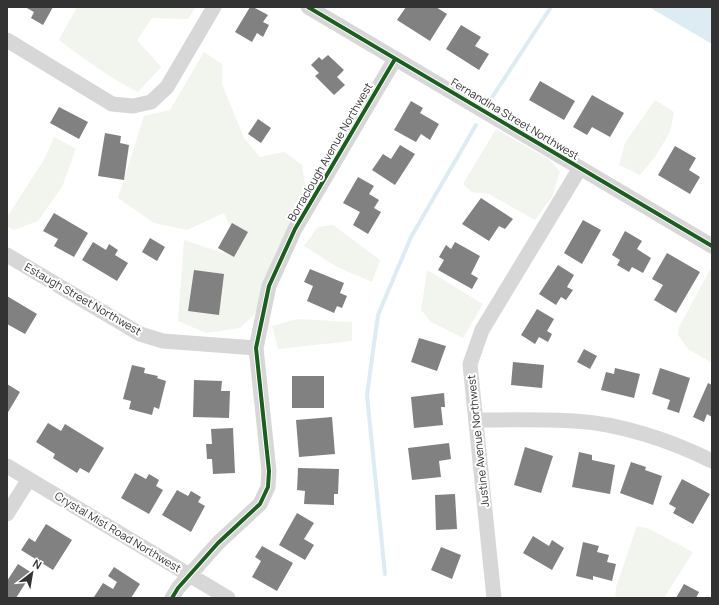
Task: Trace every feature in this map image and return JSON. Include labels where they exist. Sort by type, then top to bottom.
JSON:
[{"type":"street","points":[[7,40],[112,104],[133,106],[150,102],[167,87],[214,7]]},
{"type":"street","name":"Fernandina Street Northwest","points":[[308,7],[712,246]]},
{"type":"street","name":"Borraclough Avenue Northwest","points":[[172,598],[178,588],[218,543],[260,504],[268,487],[269,471],[256,348],[269,286],[295,229],[395,59]]},
{"type":"street","name":"Justine Avenue Northwest","points":[[494,598],[470,364],[482,330],[580,168]]},
{"type":"street","name":"Estaugh Street Northwest","points":[[7,255],[140,334],[163,342],[256,348]]},
{"type":"street","points":[[476,420],[575,421],[623,428],[686,448],[712,461]]},
{"type":"street","name":"Crystal Mist Road Northwest","points":[[7,466],[228,598]]},
{"type":"street","points":[[7,514],[29,479]]},
{"type":"shaded area","points":[[77,7],[196,7],[188,19],[152,18],[137,40],[161,67],[138,92],[107,74],[59,40]]},
{"type":"shaded area","points":[[649,7],[712,7],[712,44]]},
{"type":"shaded area","points":[[204,52],[222,64],[222,84],[244,138],[260,157],[284,152],[302,165],[305,184],[309,192],[277,249],[255,314],[240,328],[206,333],[178,321],[184,240],[223,253],[234,237],[224,213],[187,230],[154,223],[118,198],[144,116],[170,110]]},
{"type":"shaded area","points":[[655,100],[674,112],[670,132],[655,157],[640,175],[619,165],[625,143]]},
{"type":"shaded area","points":[[496,129],[550,160],[560,172],[552,197],[535,220],[489,194],[472,192],[463,184]]},
{"type":"shaded area","points":[[54,137],[76,149],[62,187],[38,221],[14,230],[7,226],[7,217],[45,158]]},
{"type":"shaded area","points":[[333,225],[380,260],[372,282],[337,267],[304,246],[318,227]]},
{"type":"shaded area","points":[[712,266],[712,363],[688,349],[678,335],[679,327]]},
{"type":"shaded area","points":[[427,270],[483,304],[463,338],[431,322],[421,310]]},
{"type":"shaded area","points":[[297,319],[352,322],[352,341],[278,349],[272,326]]},
{"type":"shaded area","points":[[637,526],[649,529],[693,552],[664,598],[615,598],[616,587]]},
{"type":"building","points":[[25,7],[53,7],[43,25],[31,18],[34,12]]},
{"type":"building","points":[[250,7],[253,7],[268,15],[263,22],[269,25],[263,37],[257,33],[252,42],[235,32]]},
{"type":"building","points":[[406,7],[436,7],[447,14],[430,41],[397,20]]},
{"type":"building","points":[[461,25],[481,37],[475,46],[489,54],[479,70],[446,49]]},
{"type":"building","points":[[328,55],[344,70],[337,77],[345,85],[334,95],[315,76],[319,73],[311,65],[319,57],[322,60]]},
{"type":"building","points":[[540,81],[575,101],[564,120],[529,100]]},
{"type":"building","points":[[592,95],[624,113],[610,137],[592,127],[587,135],[573,127]]},
{"type":"building","points":[[411,101],[423,108],[420,113],[439,124],[430,140],[421,134],[416,142],[394,130]]},
{"type":"building","points":[[59,107],[88,122],[79,139],[50,123]]},
{"type":"building","points":[[258,119],[271,128],[261,143],[248,134]]},
{"type":"building","points":[[105,133],[121,136],[120,143],[129,145],[124,180],[98,176]]},
{"type":"building","points":[[400,145],[415,154],[395,185],[372,170],[383,154],[391,159]]},
{"type":"building","points":[[675,146],[696,158],[689,170],[700,177],[690,194],[658,175]]},
{"type":"building","points":[[358,177],[374,186],[369,194],[379,200],[374,208],[381,212],[368,234],[353,225],[360,212],[343,203]]},
{"type":"building","points":[[481,198],[513,219],[505,229],[499,226],[489,241],[462,224]]},
{"type":"building","points":[[54,213],[88,233],[74,257],[54,246],[58,239],[43,231]]},
{"type":"building","points":[[583,220],[601,230],[582,264],[564,253]]},
{"type":"building","points":[[232,223],[248,232],[234,257],[218,248]]},
{"type":"building","points":[[625,231],[642,241],[637,249],[651,258],[643,273],[632,267],[629,272],[617,265],[620,260],[612,255]]},
{"type":"building","points":[[150,238],[165,247],[157,261],[142,252]]},
{"type":"building","points":[[93,242],[106,250],[109,244],[118,250],[115,255],[128,263],[117,281],[82,260]]},
{"type":"building","points":[[455,242],[480,256],[471,274],[478,278],[472,289],[438,270],[444,260],[439,257],[446,245],[451,249]]},
{"type":"building","points":[[667,253],[700,272],[676,313],[654,300],[663,285],[652,279]]},
{"type":"building","points":[[558,265],[574,275],[567,287],[573,290],[566,300],[561,297],[556,305],[539,294]]},
{"type":"building","points":[[310,269],[344,283],[340,293],[347,296],[342,308],[337,306],[334,313],[307,301],[313,286],[304,282]]},
{"type":"building","points":[[194,270],[224,274],[219,315],[188,311]]},
{"type":"building","points":[[7,296],[37,314],[25,334],[7,324]]},
{"type":"building","points":[[537,309],[554,319],[547,331],[552,334],[548,342],[539,337],[535,344],[521,335]]},
{"type":"building","points":[[419,338],[446,346],[437,371],[411,362]]},
{"type":"building","points":[[584,349],[597,356],[590,369],[577,362]]},
{"type":"building","points":[[513,362],[544,365],[542,388],[511,385]]},
{"type":"building","points":[[132,365],[145,368],[144,373],[158,376],[157,378],[166,381],[159,409],[154,407],[152,415],[129,409],[131,401],[123,399]]},
{"type":"building","points":[[615,368],[640,374],[634,398],[601,390],[606,372],[614,374]]},
{"type":"building","points":[[660,368],[690,378],[679,413],[667,409],[670,400],[652,394]]},
{"type":"building","points":[[292,376],[324,376],[324,408],[292,408]]},
{"type":"building","points":[[194,380],[222,381],[221,391],[230,391],[229,418],[193,417]]},
{"type":"building","points":[[708,383],[712,385],[712,417],[707,414],[704,422],[693,417]]},
{"type":"building","points":[[7,384],[20,392],[7,414]]},
{"type":"building","points":[[444,393],[445,407],[441,407],[443,425],[414,428],[411,397]]},
{"type":"building","points":[[332,417],[335,454],[299,457],[296,420]]},
{"type":"building","points":[[48,423],[61,431],[65,424],[104,448],[89,473],[80,468],[77,473],[53,458],[55,454],[36,442]]},
{"type":"building","points":[[233,428],[235,473],[213,474],[212,459],[207,459],[206,444],[212,444],[211,429]]},
{"type":"building","points":[[449,443],[451,459],[439,461],[441,477],[412,480],[408,448]]},
{"type":"building","points":[[525,447],[553,456],[541,493],[514,485]]},
{"type":"building","points":[[579,452],[592,455],[592,460],[615,465],[610,494],[572,487]]},
{"type":"building","points":[[631,462],[646,467],[645,470],[662,476],[653,505],[620,493]]},
{"type":"building","points":[[298,468],[339,469],[338,494],[334,494],[334,505],[304,504],[305,491],[297,490]]},
{"type":"building","points":[[135,473],[146,479],[149,474],[159,480],[156,486],[163,490],[149,514],[121,498]]},
{"type":"building","points":[[682,479],[710,494],[693,524],[673,513],[676,508],[669,504]]},
{"type":"building","points":[[177,490],[188,496],[191,491],[201,497],[198,502],[205,506],[191,532],[162,515]]},
{"type":"building","points":[[455,494],[457,529],[436,530],[435,495]]},
{"type":"building","points":[[297,513],[314,523],[304,539],[314,545],[305,560],[279,545]]},
{"type":"building","points":[[46,524],[72,540],[53,570],[21,550],[29,538],[35,542]]},
{"type":"building","points":[[533,536],[549,546],[552,540],[564,548],[552,570],[523,553]]},
{"type":"building","points":[[583,542],[599,546],[597,552],[609,555],[607,562],[616,564],[612,581],[593,576],[593,580],[576,576]]},
{"type":"building","points":[[262,546],[293,563],[277,591],[252,577],[261,561],[255,557]]},
{"type":"building","points":[[441,547],[461,555],[452,579],[431,570]]},
{"type":"building","points":[[18,564],[32,573],[16,598],[8,598],[7,581]]},
{"type":"building","points":[[114,567],[140,584],[131,598],[94,597],[103,583],[113,589],[117,582],[108,576]]},
{"type":"building","points":[[684,584],[699,592],[696,598],[676,598]]},
{"type":"waterway","points":[[491,99],[551,7]]},
{"type":"waterway","points":[[385,574],[367,395],[378,315],[411,237],[476,125]]},
{"type":"cycle path","points":[[308,7],[712,246]]},
{"type":"cycle path","points":[[172,598],[178,588],[218,543],[260,504],[268,487],[269,471],[256,348],[269,286],[295,229],[395,59]]}]
